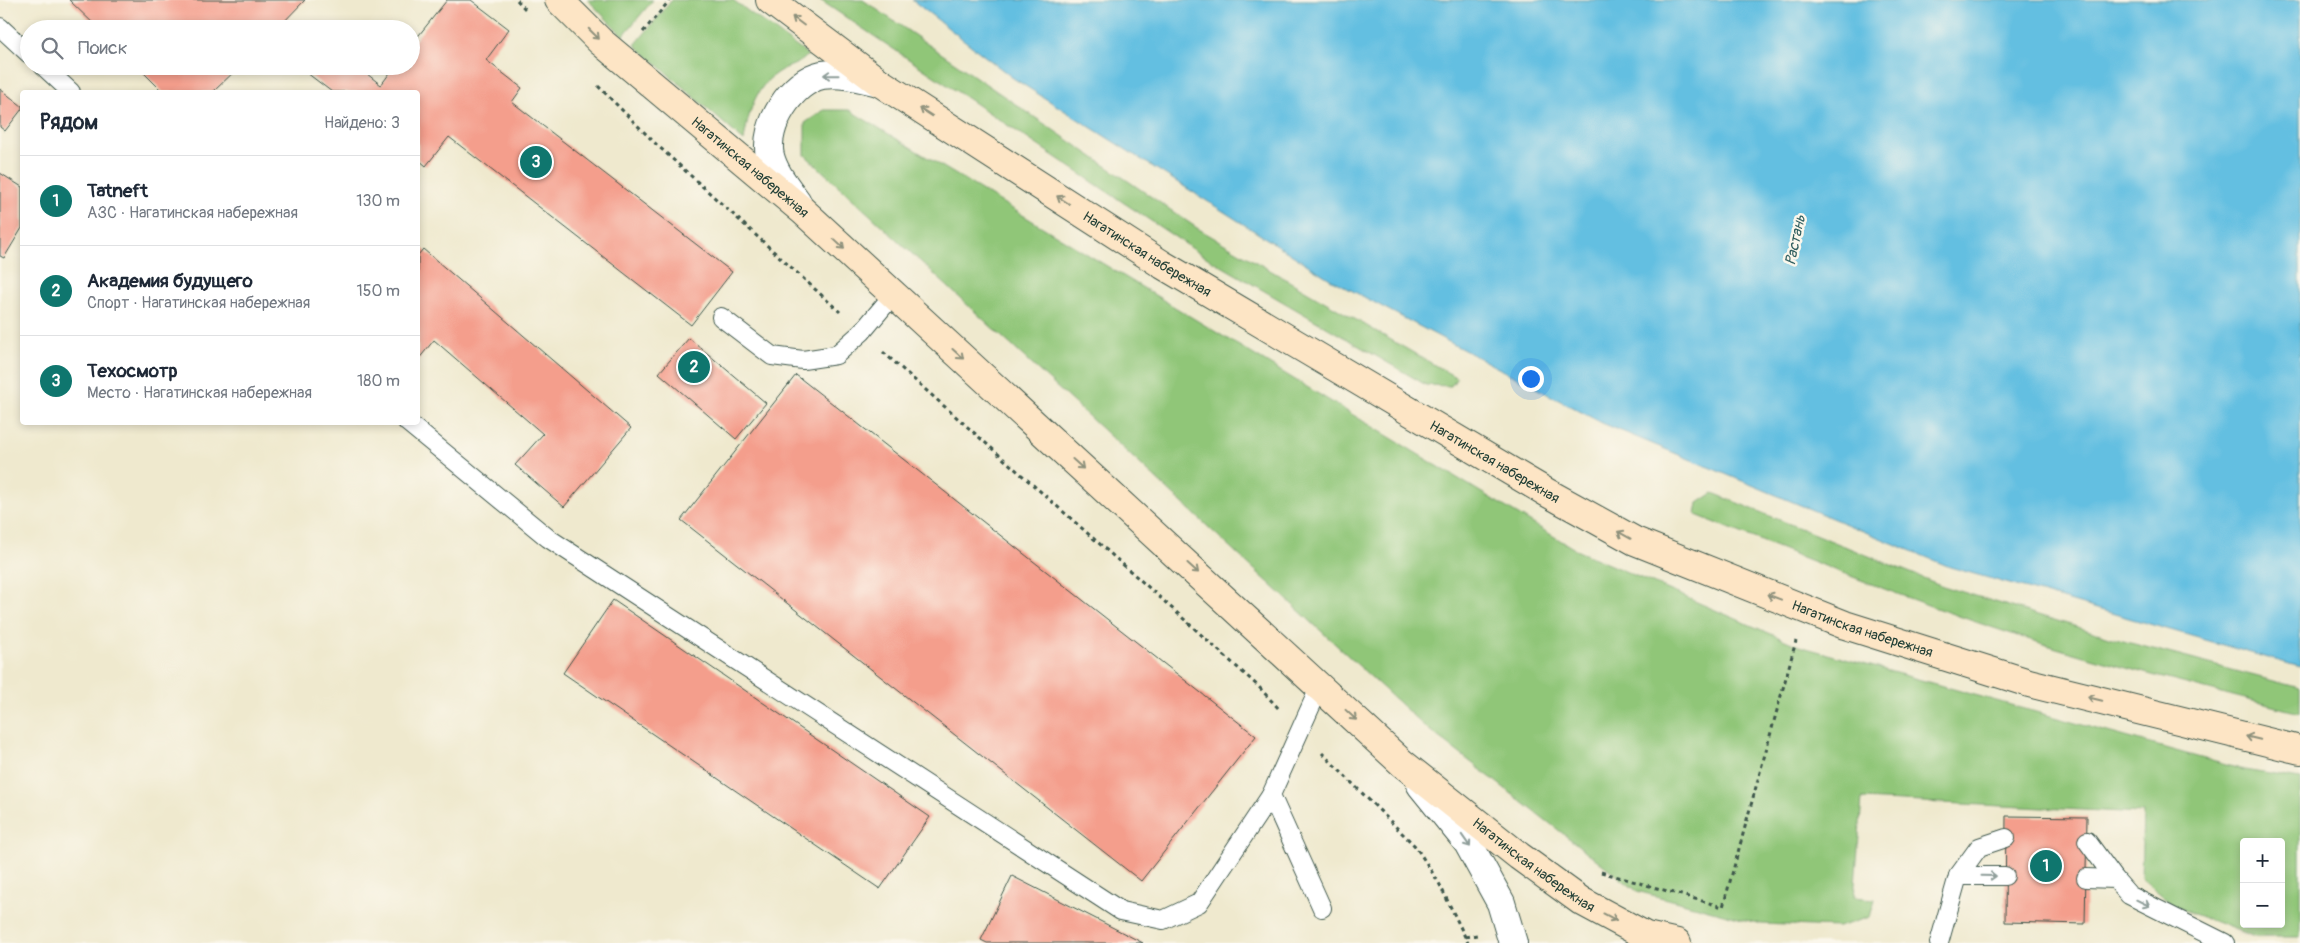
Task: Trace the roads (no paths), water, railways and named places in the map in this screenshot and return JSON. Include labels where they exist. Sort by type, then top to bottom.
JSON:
[{"type":"main road","name":"Нагатинская набережная","points":[[559,0],[600,41],[803,211],[1402,763],[1519,856],[1581,902],[1646,936],[1676,943]]},
{"type":"main road","name":"Нагатинская набережная","points":[[770,0],[879,82],[1163,265],[1546,492],[1635,541],[1845,625],[2029,683],[2300,750]]},
{"type":"street","points":[[803,211],[780,177],[770,155],[770,132],[782,105],[801,86],[822,75],[850,76],[879,82]]},
{"type":"street","points":[[1402,763],[1468,843],[1501,903],[1512,943]]},
{"type":"lane","points":[[0,27],[20,46]]},
{"type":"lane","points":[[53,75],[69,90]]},
{"type":"lane","points":[[721,317],[772,356],[803,360],[836,355],[862,332],[893,295]]},
{"type":"lane","points":[[411,425],[548,538],[1121,911],[1163,920],[1199,903],[1271,795],[1320,686]]},
{"type":"lane","points":[[1271,795],[1322,908]]},
{"type":"lane","points":[[1939,943],[1958,876],[1979,847],[2006,838]]},
{"type":"lane","points":[[2087,841],[2115,880],[2129,895],[2225,943]]},
{"type":"lane","points":[[1958,876],[2005,876]]},
{"type":"lane","points":[[2086,878],[2115,880]]},
{"type":"water","name":"Растань","points":[[912,0],[2300,0],[2300,667],[1950,567],[1602,423],[1330,279],[1013,78]]},
{"type":"place","name":"Техосмотр","points":[[536,162]]},
{"type":"place","name":"Академия будущего","points":[[694,367]]},
{"type":"place","name":"Tatneft","points":[[2046,866]]}]
